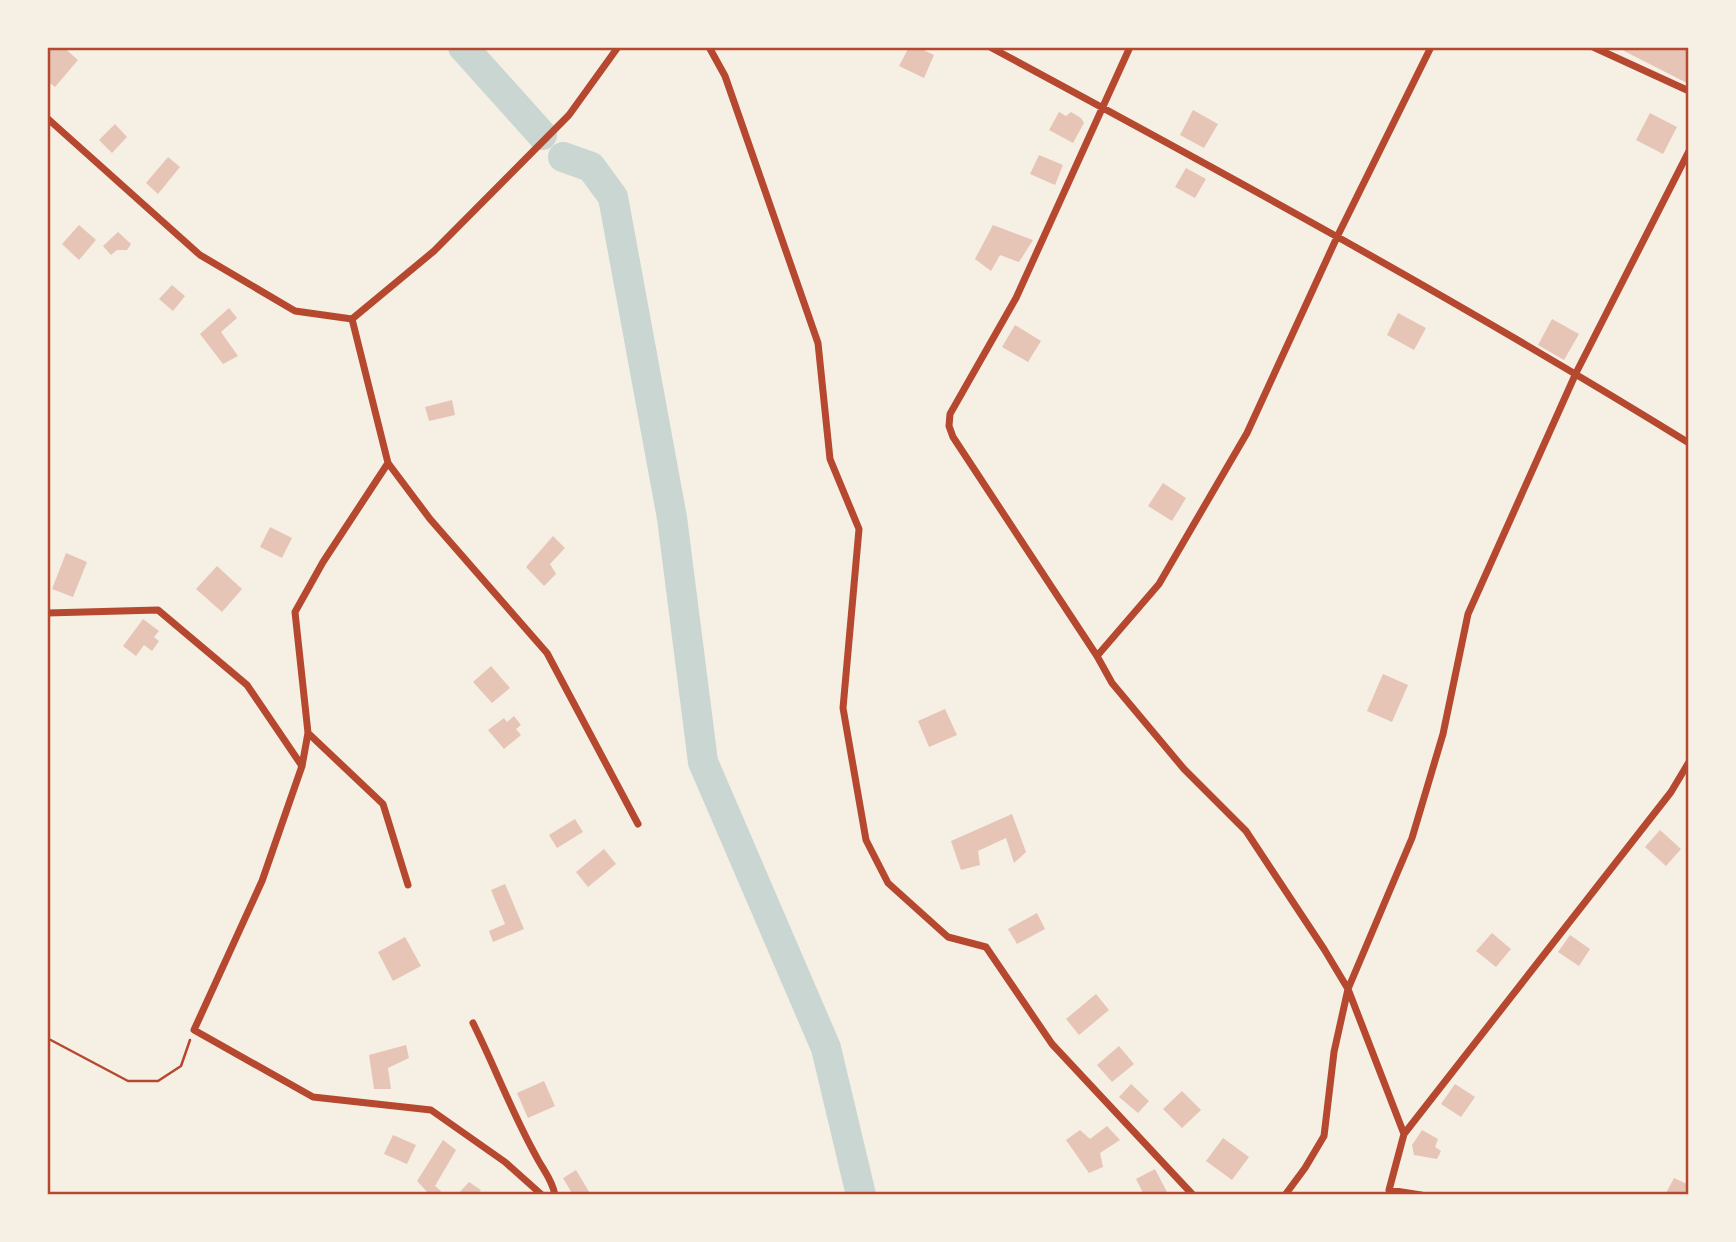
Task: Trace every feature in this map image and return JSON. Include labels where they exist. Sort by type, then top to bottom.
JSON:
[{"type":"street","points":[[47,118],[200,255],[295,311],[352,319],[434,251],[569,115],[618,47]]},
{"type":"street","points":[[709,47],[725,76],[818,343],[830,458],[859,529],[843,708],[866,840],[888,883],[948,937],[986,947],[1052,1044],[1193,1195]]},
{"type":"street","points":[[990,47],[1338,236],[1576,373],[1689,443]]},
{"type":"street","points":[[1130,47],[1016,298],[950,414],[949,426],[953,437],[1112,683],[1184,769],[1246,831],[1324,949],[1348,989],[1404,1134]]},
{"type":"street","points":[[1097,656],[1159,584],[1247,433],[1338,236],[1431,47]]},
{"type":"street","points":[[1593,47],[1689,91]]},
{"type":"street","points":[[1285,1195],[1324,1136],[1334,1052],[1348,989],[1412,838],[1443,734],[1468,614],[1576,373],[1689,151]]},
{"type":"street","points":[[352,319],[388,463],[430,519],[547,653],[638,824]]},
{"type":"street","points":[[388,463],[323,562],[295,612],[308,733],[302,766],[262,881],[194,1030],[313,1097],[431,1110],[505,1162],[542,1195]]},
{"type":"street","points":[[47,613],[158,610],[247,685],[302,766]]},
{"type":"street","points":[[308,733],[383,804],[408,885]]},
{"type":"street","points":[[1421,1195],[1389,1190],[1404,1134],[1671,792],[1689,762]]},
{"type":"street","points":[[473,1023],[536,1157],[552,1182],[555,1195]]},
{"type":"path","points":[[47,1038],[128,1081],[158,1081],[181,1066],[194,1030]]},
{"type":"building","points":[[50,47],[63,47],[78,60],[55,87],[47,81],[47,50]]},
{"type":"building","points":[[909,47],[917,47],[934,55],[924,78],[899,66]]},
{"type":"building","points":[[1626,47],[1689,47],[1689,80],[1685,82],[1624,51]]},
{"type":"building","points":[[1193,110],[1218,124],[1204,148],[1180,135]]},
{"type":"building","points":[[1059,112],[1066,116],[1071,112],[1084,123],[1073,143],[1049,130]]},
{"type":"building","points":[[1650,113],[1677,127],[1663,154],[1636,140]]},
{"type":"building","points":[[115,124],[127,137],[112,153],[99,140]]},
{"type":"building","points":[[1039,155],[1063,165],[1055,185],[1030,174]]},
{"type":"building","points":[[168,157],[180,167],[158,194],[146,183]]},
{"type":"building","points":[[1186,168],[1206,179],[1195,198],[1175,187]]},
{"type":"building","points":[[79,225],[96,240],[79,260],[62,244]]},
{"type":"building","points":[[993,225],[1033,240],[1019,262],[1000,255],[991,271],[975,259]]},
{"type":"building","points":[[118,232],[131,244],[127,250],[117,250],[111,255],[103,246]]},
{"type":"building","points":[[172,285],[185,296],[173,311],[159,299]]},
{"type":"building","points":[[229,308],[237,318],[221,332],[238,356],[223,364],[200,334]]},
{"type":"building","points":[[1398,313],[1426,328],[1414,350],[1387,335]]},
{"type":"building","points":[[1552,319],[1579,334],[1564,360],[1538,345]]},
{"type":"building","points":[[1015,325],[1041,341],[1028,362],[1002,347]]},
{"type":"building","points":[[452,400],[455,415],[429,421],[425,407]]},
{"type":"building","points":[[1163,483],[1186,498],[1172,521],[1148,506]]},
{"type":"building","points":[[270,527],[292,538],[282,558],[260,547]]},
{"type":"building","points":[[553,536],[565,548],[550,564],[556,574],[544,586],[526,567]]},
{"type":"building","points":[[66,553],[87,562],[73,597],[52,589]]},
{"type":"building","points":[[217,566],[242,589],[222,612],[196,589]]},
{"type":"building","points":[[143,619],[159,631],[154,637],[159,641],[152,651],[144,645],[136,656],[123,646]]},
{"type":"building","points":[[491,666],[510,688],[492,703],[473,682]]},
{"type":"building","points":[[1383,674],[1408,685],[1392,722],[1367,711]]},
{"type":"building","points":[[945,709],[957,735],[929,747],[918,721]]},
{"type":"building","points":[[514,716],[521,725],[516,729],[521,735],[504,749],[488,730],[504,718],[507,722]]},
{"type":"building","points":[[1012,814],[1026,852],[1014,863],[1006,838],[978,851],[980,865],[961,870],[951,841]]},
{"type":"building","points":[[575,819],[583,832],[557,848],[549,835]]},
{"type":"building","points":[[1660,830],[1681,849],[1666,866],[1645,847]]},
{"type":"building","points":[[604,849],[616,864],[588,887],[576,872]]},
{"type":"building","points":[[505,884],[524,929],[493,942],[489,931],[505,924],[491,890]]},
{"type":"building","points":[[1037,913],[1045,929],[1017,944],[1008,929]]},
{"type":"building","points":[[1492,933],[1511,949],[1496,967],[1476,951]]},
{"type":"building","points":[[1570,935],[1590,949],[1579,966],[1558,952]]},
{"type":"building","points":[[405,937],[421,966],[393,981],[378,952]]},
{"type":"building","points":[[1096,994],[1109,1010],[1079,1035],[1066,1019]]},
{"type":"building","points":[[406,1045],[409,1058],[388,1068],[391,1089],[374,1089],[369,1055]]},
{"type":"building","points":[[1119,1046],[1134,1064],[1112,1082],[1097,1065]]},
{"type":"building","points":[[544,1081],[555,1106],[528,1118],[517,1093]]},
{"type":"building","points":[[1131,1084],[1149,1101],[1138,1113],[1119,1097]]},
{"type":"building","points":[[1455,1084],[1475,1097],[1461,1117],[1441,1104]]},
{"type":"building","points":[[1182,1091],[1201,1110],[1182,1128],[1163,1109]]},
{"type":"building","points":[[1107,1126],[1120,1140],[1100,1153],[1103,1167],[1089,1173],[1066,1140],[1080,1130],[1090,1139]]},
{"type":"building","points":[[1422,1130],[1438,1139],[1435,1147],[1441,1151],[1437,1159],[1414,1155],[1412,1145]]},
{"type":"building","points":[[393,1135],[416,1145],[407,1164],[384,1154]]},
{"type":"building","points":[[1223,1138],[1249,1157],[1232,1180],[1206,1161]]},
{"type":"building","points":[[443,1140],[456,1150],[435,1186],[441,1191],[430,1195],[417,1181]]},
{"type":"building","points":[[1155,1169],[1167,1195],[1144,1195],[1136,1179]]},
{"type":"building","points":[[576,1170],[591,1195],[573,1195],[563,1178]]},
{"type":"building","points":[[1674,1178],[1689,1185],[1689,1195],[1665,1195]]},
{"type":"building","points":[[469,1182],[481,1190],[477,1195],[457,1195]]},
{"type":"waterway","points":[[463,47],[542,135]]},
{"type":"waterway","points":[[563,157],[591,167],[613,197],[672,518],[703,762],[826,1048],[861,1195]]}]
